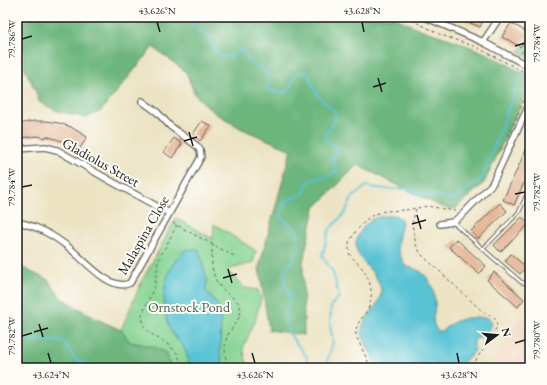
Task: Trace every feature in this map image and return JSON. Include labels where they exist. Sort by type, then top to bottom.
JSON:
[{"type":"street","points":[[426,17],[483,42],[530,67]]},
{"type":"street","points":[[483,42],[500,17]]},
{"type":"street","name":"Malaspina Close","points":[[17,222],[38,228],[68,246],[99,275],[116,283],[125,285],[130,283],[201,157],[201,153],[196,146],[170,126],[157,112],[142,101]]},
{"type":"street","points":[[440,224],[453,222],[472,206],[492,184],[528,113],[530,103]]},
{"type":"street","name":"Gladiolus Street","points":[[17,149],[45,147],[57,150],[169,213]]},
{"type":"lane","points":[[483,249],[519,212],[530,188]]},
{"type":"lane","points":[[453,222],[521,282],[530,282]]},
{"type":"lane","points":[[530,327],[526,334],[530,336]]},
{"type":"path","points":[[406,17],[442,35],[476,47],[530,75]]},
{"type":"path","points":[[521,53],[530,43]]},
{"type":"path","points":[[507,136],[530,87]]},
{"type":"path","points":[[371,368],[356,336],[356,331],[371,300],[371,290],[369,279],[364,270],[349,252],[349,242],[356,231],[368,218],[385,211],[428,206],[454,211],[462,208]]},
{"type":"path","points":[[416,208],[412,224],[416,245],[421,254],[482,312],[496,320],[496,331],[470,368]]},
{"type":"path","points":[[173,223],[234,256]]},
{"type":"path","points":[[177,225],[158,261],[155,285],[142,314],[144,327],[177,353],[183,368]]},
{"type":"path","points":[[213,244],[211,262],[214,277],[220,287],[239,303],[241,308],[241,314],[227,336],[225,356],[228,368]]},
{"type":"path","points":[[466,368],[472,364]]},
{"type":"shaded area","points":[[520,316],[530,321],[530,368],[490,368]]},
{"type":"green space","points":[[17,17],[393,17],[420,29],[488,54],[530,77],[530,82],[484,183],[455,209],[442,207],[357,165],[315,208],[303,262],[304,335],[269,330],[259,267],[291,150],[242,129],[215,113],[195,95],[186,72],[153,47],[101,111],[86,118],[57,111],[39,102],[25,69],[23,51],[17,39]]},
{"type":"green space","points":[[530,39],[530,58],[519,52]]},
{"type":"green space","name":"Ornstock Pond","points":[[176,218],[213,239],[214,224],[256,251],[253,263],[227,270],[245,288],[258,290],[261,299],[255,321],[243,348],[248,368],[171,368],[166,353],[154,347],[130,342],[121,330],[141,283]]},
{"type":"green space","points":[[17,263],[21,267],[48,280],[61,298],[97,319],[121,330],[130,342],[154,347],[166,353],[171,368],[17,367]]},
{"type":"water","points":[[395,215],[400,218],[402,222],[397,245],[406,267],[420,271],[428,279],[433,289],[435,305],[433,322],[438,331],[442,331],[452,323],[475,317],[488,318],[492,323],[488,333],[474,340],[474,352],[458,368],[376,368],[364,339],[362,331],[363,326],[379,300],[381,290],[379,282],[359,254],[356,247],[357,240],[367,223],[371,220]]},
{"type":"water","points":[[187,249],[199,250],[207,280],[206,291],[217,304],[221,321],[220,352],[223,368],[190,368],[187,354],[170,330],[166,317],[164,295],[168,274],[179,256]]},
{"type":"building","points":[[456,17],[485,17],[480,27]]},
{"type":"building","points":[[511,23],[530,34],[520,47],[502,37]]},
{"type":"building","points":[[34,121],[59,123],[71,127],[87,137],[79,150],[65,142],[46,136],[45,138],[38,136],[20,138],[18,124]]},
{"type":"building","points":[[202,121],[211,126],[200,141],[193,134]]},
{"type":"building","points":[[174,138],[182,144],[172,158],[164,152]]},
{"type":"building","points":[[530,141],[530,169],[514,205],[503,200]]},
{"type":"building","points":[[500,203],[507,211],[478,239],[471,231]]},
{"type":"building","points":[[522,217],[529,224],[500,252],[494,245]]},
{"type":"building","points":[[456,239],[486,266],[479,274],[449,247]]},
{"type":"building","points":[[511,254],[526,267],[520,274],[505,261]]},
{"type":"building","points":[[494,272],[524,299],[518,307],[487,280]]},
{"type":"waterway","points":[[191,17],[193,25],[206,33],[211,39],[215,51],[223,57],[232,56],[242,50],[254,65],[267,73],[269,81],[267,90],[279,93],[289,90],[297,73],[307,72],[314,89],[322,100],[332,108],[335,114],[334,123],[327,132],[325,139],[338,150],[334,153],[333,161],[337,171],[328,176],[313,179],[308,182],[304,193],[284,203],[281,218],[297,230],[299,248],[283,276],[291,300],[285,317],[291,337],[307,357],[306,368]]},
{"type":"waterway","points":[[323,368],[326,365],[333,342],[330,325],[331,306],[339,297],[333,272],[322,256],[329,230],[345,213],[352,198],[366,186],[385,189],[406,189],[453,200],[483,177],[520,77]]},
{"type":"waterway","points":[[17,338],[64,342],[75,359],[92,368]]}]
